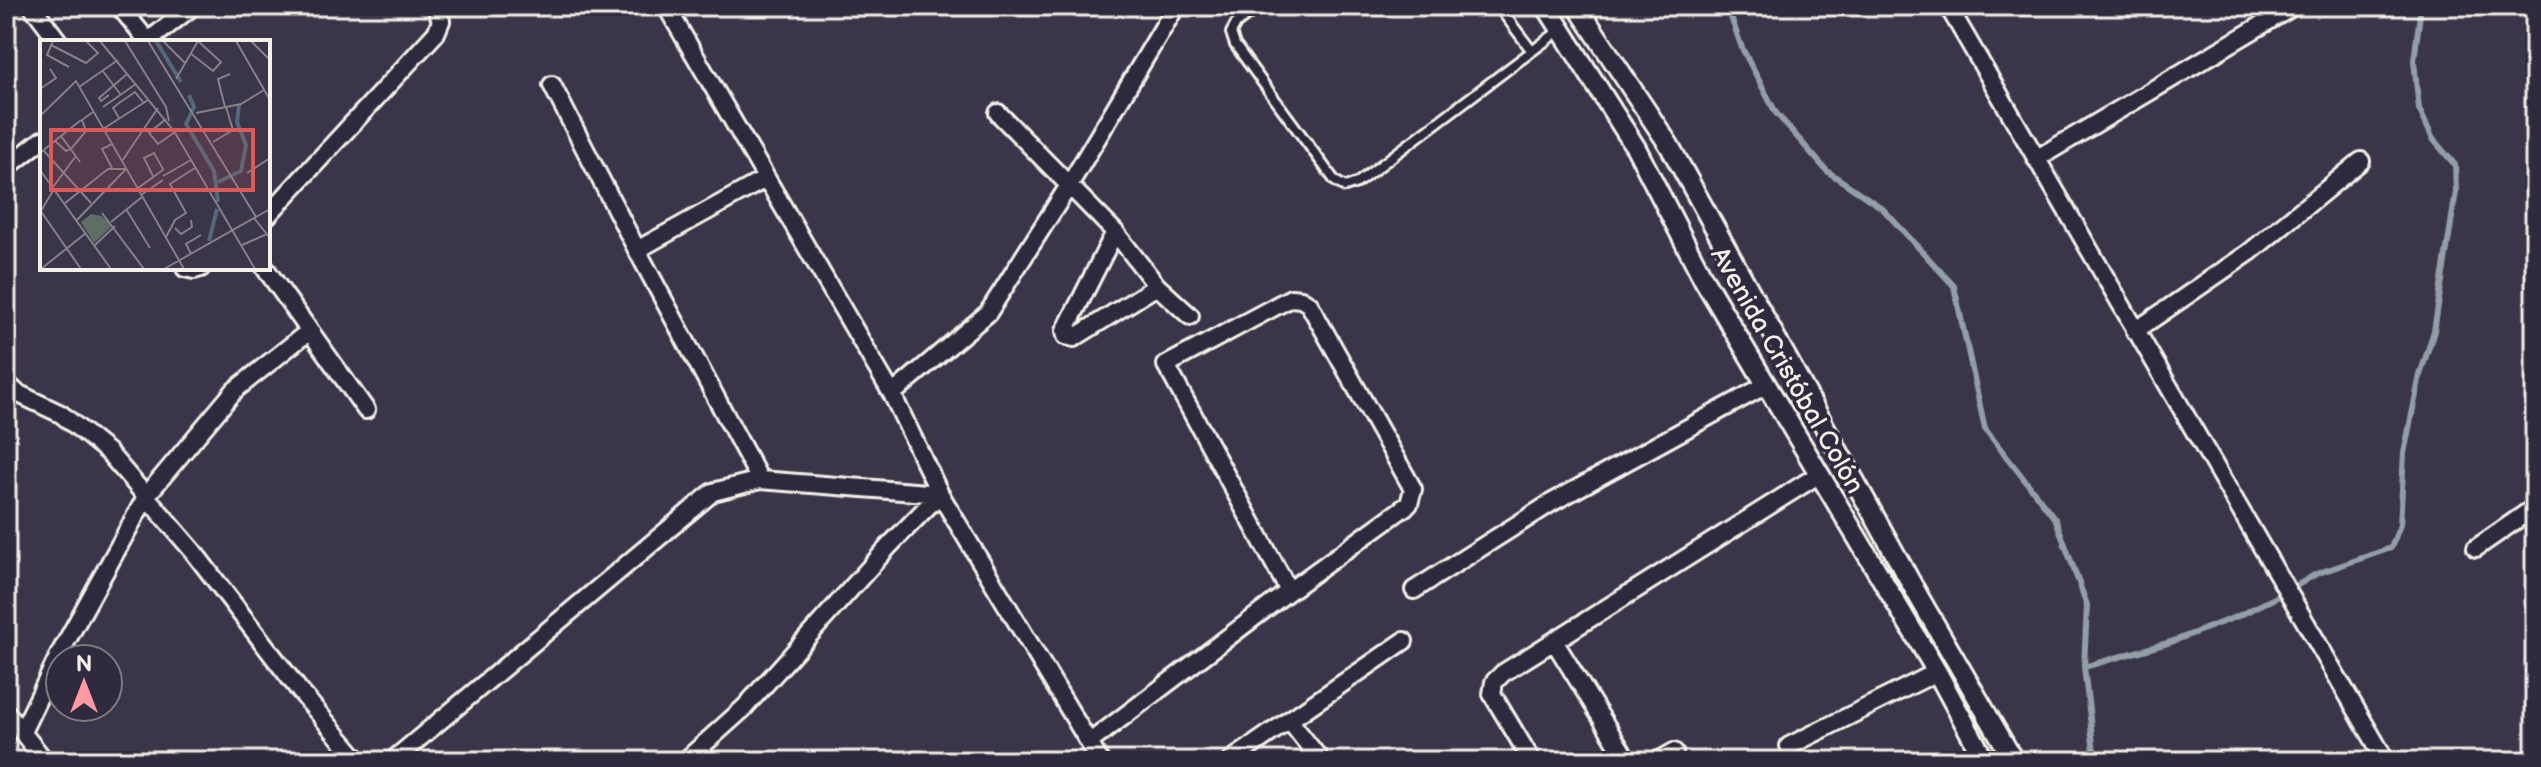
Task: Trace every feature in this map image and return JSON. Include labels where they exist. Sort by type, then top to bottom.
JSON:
[{"type":"street","points":[[32,6],[58,40]]},
{"type":"street","points":[[119,6],[145,40]]},
{"type":"street","points":[[150,40],[193,6]]},
{"type":"street","points":[[270,213],[436,33],[441,21],[436,6]]},
{"type":"street","points":[[666,6],[892,394],[940,494],[1100,761]]},
{"type":"street","points":[[892,394],[988,313],[1068,187],[1176,6]]},
{"type":"street","name":"Avenida Cristóbal Colón","points":[[1546,6],[1636,148],[1704,280],[1937,672],[1982,756]]},
{"type":"street","name":"Avenida Cristóbal Colón","points":[[1577,6],[1669,145],[1920,599],[2014,761]]},
{"type":"street","points":[[1948,6],[2386,761]]},
{"type":"street","points":[[2036,159],[2294,6]]},
{"type":"street","points":[[552,85],[760,480]]},
{"type":"street","points":[[998,113],[1115,232],[1157,286],[1190,316]]},
{"type":"street","points":[[6,168],[40,142]]},
{"type":"street","points":[[2135,331],[2250,252],[2361,161]]},
{"type":"street","points":[[637,250],[765,179]]},
{"type":"street","points":[[1115,232],[1065,331],[1066,336],[1074,338],[1157,286]]},
{"type":"street","points":[[266,270],[366,410]]},
{"type":"street","points":[[1090,742],[1409,504],[1413,497],[1413,489],[1309,304],[1291,298],[1166,365],[1289,591]]},
{"type":"street","points":[[22,732],[60,653],[147,495],[235,390],[308,332]]},
{"type":"street","points":[[6,383],[17,393],[61,414],[108,452],[147,495],[359,761]]},
{"type":"street","points":[[1414,590],[1551,503],[1766,385]]},
{"type":"street","points":[[1532,761],[1492,694],[1494,682],[1503,673],[1818,475]]},
{"type":"street","points":[[392,761],[713,492],[760,480],[940,494]]},
{"type":"street","points":[[685,761],[744,708],[889,546],[940,494]]},
{"type":"street","points":[[2476,548],[2535,507]]},
{"type":"street","points":[[1230,761],[1404,641]]},
{"type":"street","points":[[1554,641],[1623,753]]},
{"type":"street","points":[[1789,746],[1937,672]]},
{"type":"street","points":[[6,712],[22,732],[30,754],[45,761]]},
{"type":"street","points":[[1289,720],[1321,761]]},
{"type":"street","points":[[1658,761],[1674,752]]},
{"type":"street","points":[[1962,761],[1982,756]]},
{"type":"lane","points":[[1260,6],[1236,24],[1231,33],[1235,45],[1335,181],[1345,187],[1357,183],[1561,29]]},
{"type":"lane","points":[[1498,6],[1532,51]]},
{"type":"waterway","points":[[1727,6],[1742,48],[1776,113],[1827,171],[1882,208],[1954,286],[1985,429],[2056,520],[2087,605],[2084,667],[2095,761]]},
{"type":"waterway","points":[[2084,667],[2171,642],[2238,616],[2316,574],[2391,548],[2400,525],[2404,453],[2420,375],[2434,331],[2456,192],[2455,165],[2433,139],[2419,109],[2414,61],[2421,6]]}]
